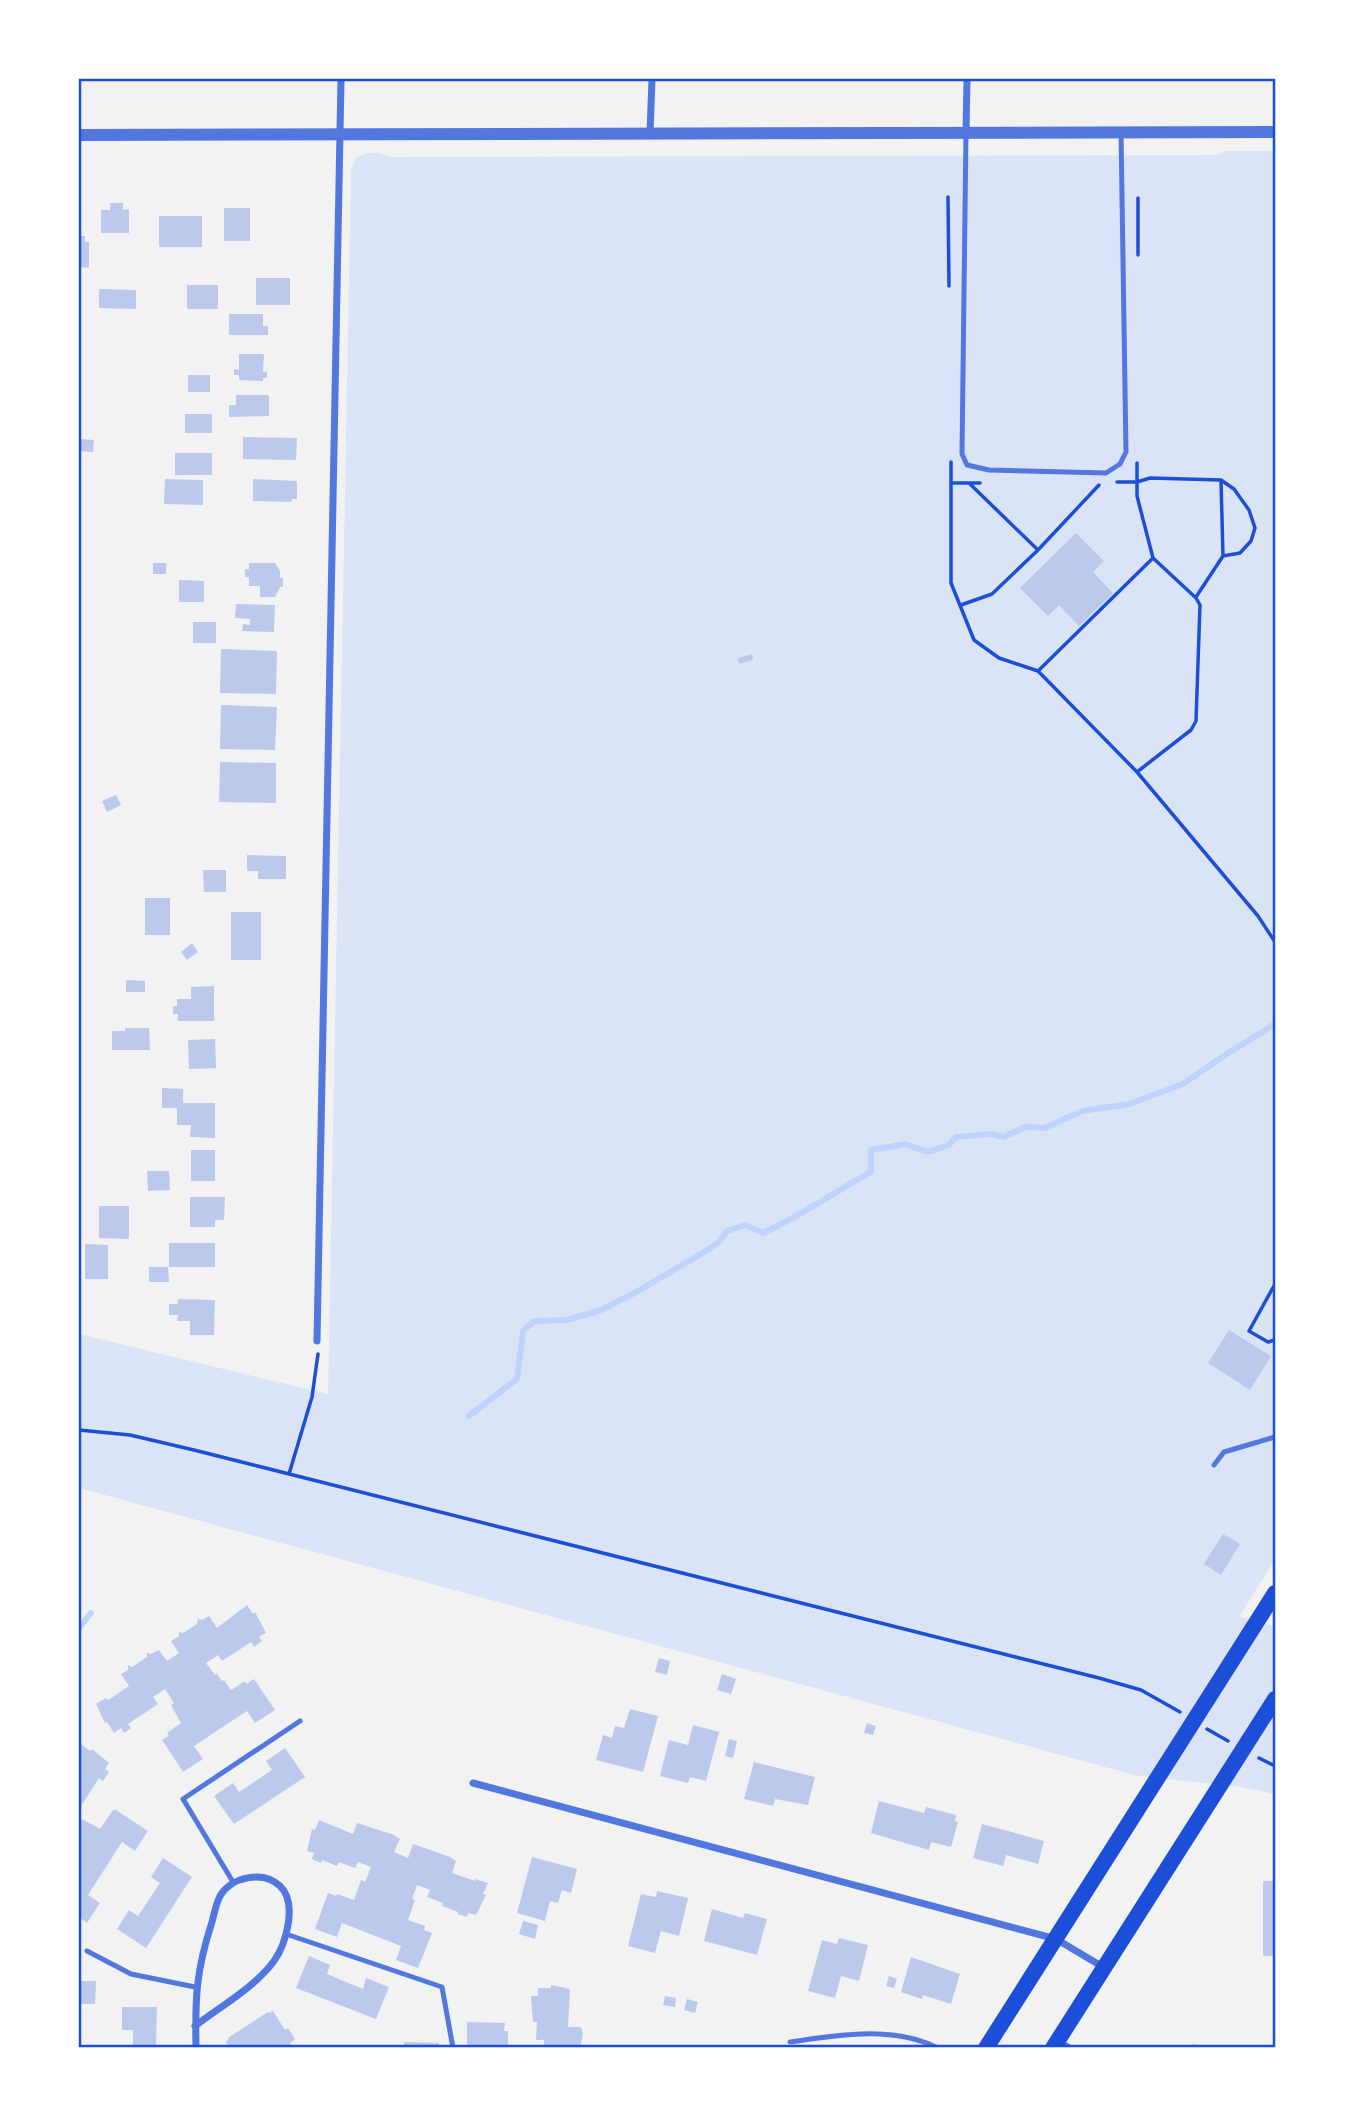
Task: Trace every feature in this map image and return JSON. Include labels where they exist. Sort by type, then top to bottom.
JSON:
[{"type":"main road","points":[[986,2048],[1275,1593]]},
{"type":"main road","points":[[1060,2045],[1103,1967],[1275,1699]]},
{"type":"street","points":[[317,1341],[341,79]]},
{"type":"street","points":[[650,133],[652,79]]},
{"type":"street","points":[[966,132],[967,79]]},
{"type":"street","points":[[79,135],[1275,132]]},
{"type":"street","points":[[473,1783],[1056,1939],[1103,1967]]},
{"type":"street","points":[[195,2026],[274,1961],[286,1934],[288,1902],[282,1887],[268,1878],[251,1877],[233,1882],[220,1896],[200,1957],[195,1987],[195,2026],[196,2048]]},
{"type":"lane","points":[[966,132],[962,454],[967,465],[989,470],[1106,473],[1120,464],[1126,452],[1121,132]]},
{"type":"lane","points":[[1214,1465],[1224,1452],[1275,1437]]},
{"type":"lane","points":[[233,1882],[183,1800],[300,1721]]},
{"type":"lane","points":[[286,1934],[442,1987],[453,2048]]},
{"type":"lane","points":[[87,1951],[131,1974],[195,1987]]},
{"type":"lane","points":[[790,2042],[846,2034],[890,2035],[923,2041],[938,2048]]},
{"type":"path","points":[[948,197],[949,292]]},
{"type":"path","points":[[1138,198],[1138,266]]},
{"type":"path","points":[[950,455],[951,583],[974,640],[999,658],[1038,671],[1137,772],[1258,916],[1275,942]]},
{"type":"path","points":[[1137,455],[1137,496],[1153,558],[1196,597],[1200,606],[1196,721],[1191,730],[1137,772]]},
{"type":"path","points":[[1113,482],[1137,482],[1150,478],[1221,481],[1234,489],[1249,510],[1255,528],[1251,541],[1240,553],[1223,556]]},
{"type":"path","points":[[1196,597],[1223,556],[1221,481]]},
{"type":"path","points":[[951,483],[982,483]]},
{"type":"path","points":[[968,483],[1038,550]]},
{"type":"path","points":[[961,605],[992,594],[1038,550],[1101,483],[1088,483]]},
{"type":"path","points":[[1038,671],[1153,558]]},
{"type":"path","points":[[1275,1284],[1249,1331],[1268,1342],[1275,1340]]},
{"type":"path","points":[[289,1474],[312,1397],[317,1371],[317,1341]]},
{"type":"path","points":[[79,1430],[130,1435],[1099,1678],[1141,1690],[1242,1750],[1275,1766]]},
{"type":"shaded area","points":[[1225,151],[1275,151],[1275,1560],[1239,1617],[1275,1626],[1275,1794],[1241,1787],[1138,1776],[79,1488],[79,1334],[328,1394],[351,170],[356,158],[373,153],[390,157],[1217,155]]},
{"type":"building","points":[[110,203],[123,203],[123,210],[129,209],[129,233],[101,233],[101,210],[110,210]]},
{"type":"building","points":[[224,208],[250,208],[250,241],[224,241]]},
{"type":"building","points":[[159,216],[202,216],[202,247],[159,247]]},
{"type":"building","points":[[79,236],[85,236],[85,242],[89,242],[89,268],[79,267]]},
{"type":"building","points":[[256,278],[290,278],[290,305],[256,305]]},
{"type":"building","points":[[187,285],[218,285],[218,309],[187,309]]},
{"type":"building","points":[[99,289],[136,290],[136,309],[99,308]]},
{"type":"building","points":[[229,314],[263,314],[263,326],[268,326],[268,335],[229,335]]},
{"type":"building","points":[[239,354],[264,354],[263,372],[267,372],[267,378],[263,378],[263,381],[239,380],[239,375],[234,375],[234,369],[239,370]]},
{"type":"building","points":[[188,375],[210,375],[210,392],[188,392]]},
{"type":"building","points":[[236,395],[269,395],[269,416],[229,417],[229,405],[236,405]]},
{"type":"building","points":[[185,414],[212,414],[212,433],[185,433]]},
{"type":"building","points":[[243,437],[297,438],[296,460],[243,459]]},
{"type":"building","points":[[80,439],[94,440],[93,452],[79,451]]},
{"type":"building","points":[[175,453],[212,453],[212,475],[175,475]]},
{"type":"building","points":[[165,479],[203,480],[203,505],[164,504]]},
{"type":"building","points":[[253,479],[297,481],[297,499],[292,499],[291,502],[253,501]]},
{"type":"building","points":[[1076,533],[1104,561],[1093,572],[1113,593],[1079,626],[1059,605],[1048,616],[1020,588]]},
{"type":"building","points":[[153,563],[166,563],[166,574],[153,574]]},
{"type":"building","points":[[249,563],[275,563],[280,571],[280,578],[283,578],[283,587],[280,587],[275,597],[260,597],[260,586],[249,586],[245,569],[249,569]]},
{"type":"building","points":[[179,580],[204,581],[204,602],[179,602]]},
{"type":"building","points":[[236,604],[275,605],[274,632],[242,631],[243,624],[250,625],[250,619],[235,618]]},
{"type":"building","points":[[193,622],[216,622],[216,643],[193,643]]},
{"type":"building","points":[[221,649],[277,651],[276,694],[220,693]]},
{"type":"building","points":[[752,654],[753,660],[739,664],[738,658]]},
{"type":"building","points":[[221,705],[277,707],[275,750],[220,749]]},
{"type":"building","points":[[220,762],[276,763],[276,803],[219,802]]},
{"type":"building","points":[[116,795],[121,805],[107,812],[102,801]]},
{"type":"building","points":[[247,855],[286,856],[286,879],[258,879],[258,871],[247,871]]},
{"type":"building","points":[[203,870],[226,870],[226,892],[204,892]]},
{"type":"building","points":[[145,898],[170,898],[170,935],[145,935]]},
{"type":"building","points":[[231,912],[261,912],[261,960],[231,960]]},
{"type":"building","points":[[192,943],[198,952],[187,960],[181,952]]},
{"type":"building","points":[[126,980],[145,981],[145,992],[126,992]]},
{"type":"building","points":[[214,986],[214,1021],[178,1021],[178,1014],[173,1014],[177,999],[191,999],[191,987]]},
{"type":"building","points":[[125,1028],[149,1028],[150,1050],[112,1050],[112,1031],[125,1031]]},
{"type":"building","points":[[215,1039],[216,1068],[189,1069],[188,1040]]},
{"type":"building","points":[[162,1088],[183,1089],[183,1103],[215,1103],[215,1138],[190,1137],[191,1125],[177,1125],[177,1108],[162,1108]]},
{"type":"building","points":[[191,1150],[215,1150],[215,1181],[191,1181]]},
{"type":"building","points":[[147,1171],[169,1171],[170,1190],[148,1191]]},
{"type":"building","points":[[190,1197],[225,1197],[224,1220],[215,1220],[215,1227],[190,1227]]},
{"type":"building","points":[[99,1206],[129,1206],[129,1239],[99,1238]]},
{"type":"building","points":[[169,1243],[215,1243],[215,1267],[169,1267]]},
{"type":"building","points":[[85,1244],[108,1245],[108,1279],[85,1279]]},
{"type":"building","points":[[149,1267],[168,1267],[169,1282],[149,1282]]},
{"type":"building","points":[[178,1299],[215,1300],[214,1335],[190,1335],[190,1321],[177,1321],[178,1315],[169,1315],[169,1304],[178,1304]]},
{"type":"building","points":[[1229,1330],[1271,1356],[1250,1390],[1208,1363]]},
{"type":"building","points":[[1223,1534],[1240,1544],[1221,1575],[1204,1564]]},
{"type":"building","points":[[247,1605],[253,1614],[255,1612],[266,1633],[259,1637],[262,1641],[254,1647],[251,1642],[222,1661],[218,1655],[206,1663],[231,1690],[254,1679],[275,1710],[255,1723],[247,1711],[194,1746],[203,1759],[183,1772],[162,1740],[181,1723],[171,1705],[174,1703],[165,1689],[153,1697],[158,1704],[128,1724],[131,1728],[124,1733],[121,1728],[114,1733],[107,1722],[105,1723],[96,1704],[106,1698],[108,1700],[129,1686],[121,1674],[128,1670],[128,1665],[132,1667],[147,1657],[147,1653],[159,1650],[167,1661],[179,1653],[171,1641],[179,1636],[179,1632],[183,1633],[197,1624],[198,1619],[209,1616],[217,1628]]},
{"type":"building","points":[[659,1658],[670,1661],[667,1675],[655,1672]]},
{"type":"building","points":[[722,1674],[736,1679],[731,1694],[717,1690]]},
{"type":"building","points":[[630,1709],[658,1716],[643,1772],[596,1760],[603,1735],[612,1738],[615,1726],[624,1728]]},
{"type":"building","points":[[867,1723],[876,1726],[873,1735],[864,1733]]},
{"type":"building","points":[[693,1725],[719,1732],[706,1781],[690,1777],[688,1783],[660,1776],[669,1740],[688,1745]]},
{"type":"building","points":[[729,1739],[737,1741],[733,1758],[725,1756]]},
{"type":"building","points":[[81,1744],[109,1763],[105,1769],[109,1772],[103,1781],[99,1778],[81,1806],[79,1747]]},
{"type":"building","points":[[285,1748],[305,1777],[234,1824],[214,1796],[233,1783],[239,1792],[272,1770],[266,1761]]},
{"type":"building","points":[[754,1762],[815,1777],[808,1805],[775,1799],[773,1806],[744,1799]]},
{"type":"building","points":[[879,1801],[924,1813],[926,1807],[956,1815],[955,1821],[958,1822],[951,1847],[931,1842],[929,1850],[871,1833]]},
{"type":"building","points":[[113,1810],[148,1831],[135,1851],[122,1842],[88,1895],[100,1903],[87,1923],[79,1917],[79,1823],[82,1819],[100,1829]]},
{"type":"building","points":[[319,1820],[353,1834],[357,1823],[394,1835],[400,1839],[394,1852],[408,1858],[413,1844],[450,1857],[456,1861],[452,1873],[488,1883],[483,1894],[486,1895],[476,1915],[468,1913],[467,1917],[442,1906],[443,1903],[427,1897],[430,1890],[417,1885],[408,1920],[425,1926],[424,1930],[432,1933],[418,1968],[396,1960],[401,1946],[342,1923],[337,1937],[315,1929],[328,1893],[354,1900],[361,1880],[365,1882],[371,1867],[358,1862],[355,1868],[339,1862],[337,1866],[312,1859],[314,1853],[307,1851],[312,1829],[315,1830]]},
{"type":"building","points":[[982,1824],[1044,1841],[1038,1864],[1006,1855],[1003,1866],[973,1858]]},
{"type":"building","points":[[532,1857],[577,1869],[571,1893],[562,1890],[558,1903],[550,1901],[545,1921],[517,1913]]},
{"type":"building","points":[[163,1858],[192,1877],[146,1948],[117,1929],[129,1910],[138,1916],[160,1883],[151,1877]]},
{"type":"building","points":[[1263,1881],[1275,1881],[1275,1956],[1263,1956]]},
{"type":"building","points":[[657,1891],[688,1898],[679,1936],[661,1931],[655,1953],[628,1946],[641,1894],[656,1897]]},
{"type":"building","points":[[712,1909],[743,1918],[745,1913],[767,1919],[757,1955],[704,1941]]},
{"type":"building","points":[[523,1921],[538,1925],[535,1939],[519,1934]]},
{"type":"building","points":[[839,1938],[868,1945],[859,1981],[841,1976],[835,1998],[808,1991],[822,1940],[837,1944]]},
{"type":"building","points":[[309,1956],[330,1965],[327,1974],[363,1989],[366,1978],[389,1987],[376,2019],[296,1988]]},
{"type":"building","points":[[911,1957],[960,1974],[951,2004],[923,1995],[922,1999],[901,1992]]},
{"type":"building","points":[[889,1976],[897,1979],[894,1988],[886,1986]]},
{"type":"building","points":[[79,1981],[96,1981],[95,2004],[79,2004]]},
{"type":"building","points":[[551,1985],[570,1989],[568,2027],[581,2027],[583,2034],[580,2048],[544,2048],[544,2040],[536,2040],[537,2022],[533,2022],[531,1996],[538,1996],[538,1988],[551,1988]]},
{"type":"building","points":[[665,1996],[676,1998],[675,2007],[663,2005]]},
{"type":"building","points":[[687,1999],[698,2002],[695,2013],[684,2010]]},
{"type":"building","points":[[122,2007],[157,2007],[156,2048],[133,2048],[133,2030],[122,2030]]},
{"type":"building","points":[[273,2011],[285,2030],[288,2028],[295,2039],[290,2043],[293,2048],[230,2048],[226,2042],[228,2038]]},
{"type":"building","points":[[467,2022],[505,2023],[508,2045],[517,2048],[467,2046]]},
{"type":"building","points":[[404,2042],[439,2043],[439,2048],[404,2048]]},
{"type":"waterway","points":[[469,1416],[517,1379],[523,1331],[534,1321],[567,1320],[601,1310],[701,1254],[719,1242],[727,1231],[745,1225],[763,1233],[777,1226],[871,1172],[871,1150],[905,1144],[928,1152],[949,1145],[956,1137],[991,1134],[1004,1137],[1025,1127],[1045,1128],[1082,1111],[1129,1104],[1183,1084],[1275,1024]]},
{"type":"waterway","points":[[79,1628],[91,1613]]}]
